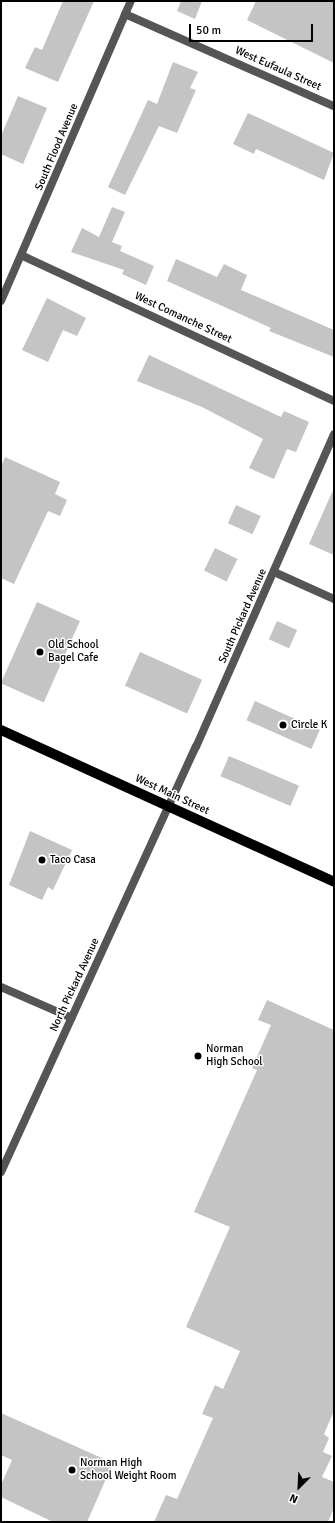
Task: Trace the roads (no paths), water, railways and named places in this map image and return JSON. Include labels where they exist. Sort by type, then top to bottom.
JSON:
[{"type":"main road","name":"West Main Street","points":[[1,730],[334,882]]},
{"type":"street","name":"South Flood Avenue","points":[[1,301],[23,256],[131,1]]},
{"type":"street","name":"West Eufaula Street","points":[[125,14],[334,106]]},
{"type":"street","name":"West Comanche Street","points":[[23,256],[334,401]]},
{"type":"street","name":"South Pickard Avenue","points":[[169,806],[334,434]]},
{"type":"street","points":[[274,572],[334,599]]},
{"type":"street","name":"North Pickard Avenue","points":[[1,1172],[169,806]]},
{"type":"street","points":[[1,987],[72,1018]]},
{"type":"place","name":"Old School Bagel Cafe","points":[[40,652]]},
{"type":"place","name":"Circle K","points":[[283,725]]},
{"type":"place","name":"Taco Casa","points":[[42,860]]},
{"type":"place","name":"Norman High School","points":[[198,1056]]},
{"type":"place","name":"Norman High School Weight Room","points":[[72,1470]]}]
